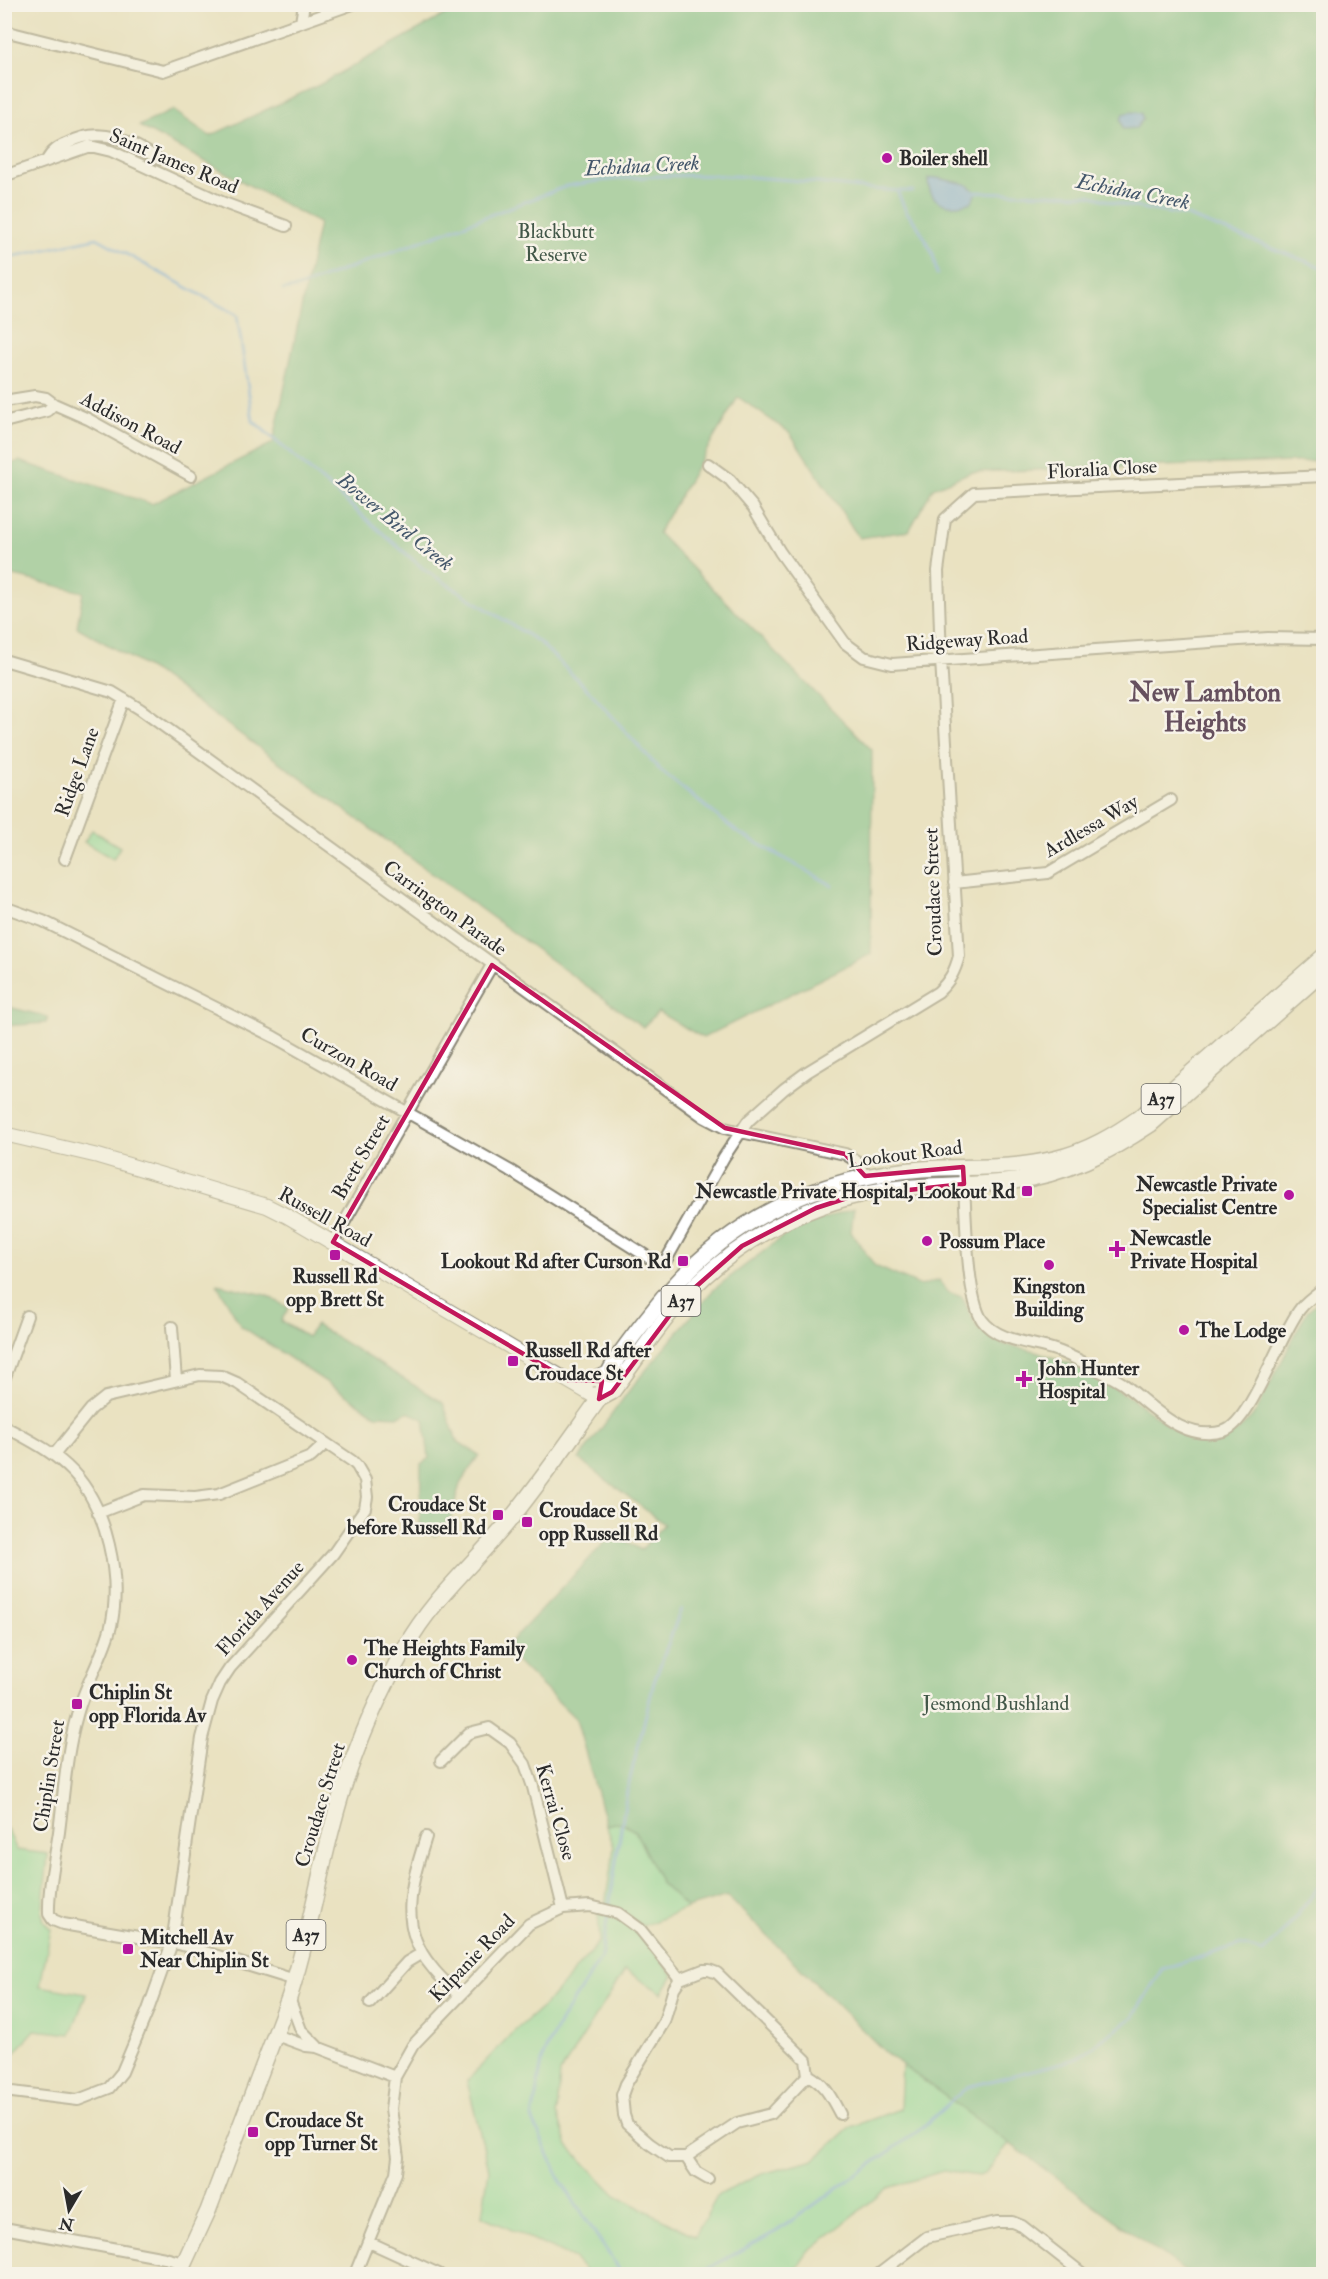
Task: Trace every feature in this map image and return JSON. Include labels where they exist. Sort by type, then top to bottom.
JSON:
[{"type":"highway","name":"Lookout Road","points":[[598,1399],[602,1383],[668,1292],[710,1250],[739,1228],[813,1190],[864,1176],[921,1169],[1016,1166],[1054,1159],[1084,1149],[1114,1135],[1143,1115],[1323,956]]},
{"type":"highway","name":"Lookout Road","points":[[598,1399],[612,1392],[682,1299],[714,1268],[752,1240],[816,1208],[853,1196],[890,1190],[1017,1181],[1057,1172],[1091,1160],[1151,1124],[1323,971]]},
{"type":"highway","name":"Croudace Street","points":[[181,2269],[208,2211],[296,1980],[342,1793],[357,1751],[389,1678],[408,1643],[434,1605],[503,1528],[543,1477],[598,1399]]},
{"type":"main road","name":"Russell Road","points":[[4,1134],[98,1156],[256,1202],[287,1216],[333,1242],[598,1399]]},
{"type":"main road","points":[[568,1380],[588,1381],[609,1373]]},
{"type":"street","points":[[301,22],[304,4]]},
{"type":"street","points":[[4,31],[163,71],[353,4]]},
{"type":"street","name":"Saint James Road","points":[[47,161],[56,149],[85,135],[96,134],[110,136],[159,159]]},
{"type":"street","name":"Saint James Road","points":[[4,176],[90,146],[99,147],[224,203],[286,226]]},
{"type":"street","name":"Addison Road","points":[[4,401],[34,396],[46,398],[191,476]]},
{"type":"street","name":"Addison Road","points":[[4,422],[47,411],[54,404]]},
{"type":"street","name":"Ridgeway Road","points":[[708,464],[730,480],[753,507],[780,552],[845,643],[864,657],[892,664],[1235,640],[1323,639]]},
{"type":"street","name":"Floralia Close","points":[[938,571],[945,519],[974,493],[1323,476]]},
{"type":"street","name":"Croudace Street","points":[[665,1262],[748,1121],[807,1072],[938,992],[948,983],[955,970],[959,956],[941,660],[938,571]]},
{"type":"street","name":"Carrington Parade","points":[[4,660],[112,692],[124,699],[220,765],[704,1117],[725,1128],[845,1154],[858,1162],[864,1176]]},
{"type":"street","name":"Ridge Lane","points":[[65,859],[124,699]]},
{"type":"street","name":"Ardlessa Way","points":[[954,883],[1048,873],[1171,800]]},
{"type":"street","name":"Curzon Road","points":[[4,907],[43,921],[274,1037],[509,1170],[651,1259],[665,1262]]},
{"type":"street","name":"Brett Street","points":[[333,1242],[492,965]]},
{"type":"street","points":[[963,1167],[971,1292],[981,1320],[1001,1335],[1052,1349],[1119,1381],[1182,1429],[1197,1434],[1226,1431],[1246,1411],[1282,1338],[1300,1308],[1323,1288]]},
{"type":"street","points":[[4,1380],[27,1316]]},
{"type":"street","points":[[172,1326],[176,1380]]},
{"type":"street","name":"Florida Avenue","points":[[4,2091],[78,2100],[109,2088],[128,2062],[172,1943],[202,1738],[208,1712],[220,1683],[239,1657],[338,1548],[364,1508],[367,1488],[361,1472],[352,1461],[229,1379],[211,1374],[114,1394],[99,1401],[54,1455]]},
{"type":"street","name":"Chiplin Street","points":[[4,1426],[54,1455],[74,1473],[90,1496],[111,1550],[115,1594],[107,1638],[77,1715],[70,1751],[49,1910],[53,1920],[63,1924],[172,1943]]},
{"type":"street","points":[[98,1513],[144,1495],[195,1497],[219,1494],[311,1457],[325,1444]]},
{"type":"street","name":"Kerrai Close","points":[[441,1761],[469,1733],[489,1728],[510,1743],[518,1752],[533,1787],[563,1908]]},
{"type":"street","points":[[426,1837],[410,1896],[412,1926],[422,1953],[431,1966],[460,1996]]},
{"type":"street","name":"Kilpanie Road","points":[[395,2077],[413,2045],[529,1924],[563,1908],[590,1906],[618,1913],[640,1929],[681,1979]]},
{"type":"street","points":[[172,1943],[296,1980]]},
{"type":"street","points":[[370,2003],[407,1962],[422,1953]]},
{"type":"street","points":[[703,1970],[717,1973],[806,2060],[808,2075],[771,2114],[737,2123],[686,2157],[669,2157],[627,2124],[624,2115],[622,2095],[626,2084],[663,2022],[671,1994],[681,1979],[703,1970]]},
{"type":"street","points":[[289,1998],[301,2030],[317,2047]]},
{"type":"street","points":[[276,2035],[306,2046],[317,2047],[395,2077],[391,2109],[398,2157],[396,2174],[355,2274]]},
{"type":"street","points":[[808,2075],[817,2079],[826,2089],[840,2115]]},
{"type":"street","points":[[686,2157],[696,2172],[708,2179]]},
{"type":"street","points":[[879,2274],[927,2236],[1004,2222],[1018,2223],[1083,2274]]},
{"type":"street","points":[[4,2228],[181,2269]]},
{"type":"street","points":[[369,2242],[439,2274]]},
{"type":"highlighted area","points":[[492,965],[725,1128],[845,1154],[865,1176],[963,1167],[964,1184],[853,1196],[816,1208],[742,1246],[682,1299],[612,1392],[599,1399],[602,1381],[568,1380],[333,1242]]},
{"type":"green space","name":"Blackbutt Reserve","points":[[462,5],[1323,5],[1323,461],[971,472],[933,488],[909,531],[859,538],[790,433],[738,397],[658,533],[872,750],[871,954],[703,1038],[658,1012],[643,1027],[155,672],[77,627],[83,592],[5,574],[5,466],[19,461],[152,504],[273,443],[319,223],[139,126],[173,110],[210,136],[319,85]]},
{"type":"green space","points":[[92,830],[120,847],[113,859],[84,842]]},
{"type":"green space","points":[[5,1006],[48,1017],[46,1023],[5,1026]]},
{"type":"green space","name":"Jesmond Bushland","points":[[854,1208],[851,1232],[875,1266],[921,1286],[939,1280],[948,1292],[962,1297],[978,1329],[1002,1344],[1036,1351],[1081,1368],[1133,1399],[1180,1434],[1204,1440],[1238,1431],[1256,1412],[1307,1311],[1323,1297],[1323,2274],[1188,2274],[886,2053],[727,1896],[687,1908],[661,1883],[635,1831],[620,1822],[606,1825],[576,1719],[504,1649],[613,1534],[641,1550],[664,1524],[579,1459],[631,1388],[713,1290],[790,1231]]},
{"type":"green space","points":[[217,1284],[266,1295],[289,1308],[281,1321],[307,1337],[316,1325],[443,1403],[457,1441],[479,1455],[460,1484],[451,1517],[435,1536],[420,1528],[421,1464],[429,1458],[424,1419],[408,1412],[399,1416],[376,1415],[241,1326]]},
{"type":"green space","points":[[620,1822],[635,1831],[661,1883],[687,1908],[643,1926],[605,1905],[614,1847],[606,1825]]},
{"type":"green space","points":[[5,1829],[17,1850],[48,1854],[42,1913],[44,1922],[51,1929],[40,1986],[86,1994],[71,2034],[35,2030],[7,2062],[4,2060]]},
{"type":"green space","points":[[598,1912],[623,1921],[637,1932],[673,1975],[662,1993],[625,1970],[560,2073],[557,2114],[568,2146],[616,2195],[695,2236],[718,2195],[762,2174],[814,2160],[851,2127],[900,2109],[902,2065],[1010,2143],[986,2173],[979,2176],[943,2171],[888,2188],[808,2252],[793,2274],[588,2274],[574,2259],[482,2216],[489,2169],[467,2081],[511,2034],[546,2004],[600,1941]]},
{"type":"water","points":[[1141,113],[1143,119],[1136,128],[1123,129],[1121,120],[1123,114]]},
{"type":"water","points":[[937,178],[966,184],[976,192],[972,202],[949,205],[937,200],[929,188],[928,179]]},
{"type":"waterway","name":"Echidna Creek","points":[[283,290],[296,288],[567,186],[622,179],[706,175],[913,191]]},
{"type":"waterway","points":[[897,191],[906,211],[919,228],[933,254],[937,274]]},
{"type":"waterway","name":"Echidna Creek","points":[[974,192],[1089,195],[1123,205],[1187,216],[1324,268]]},
{"type":"waterway","name":"Bower Bird Creek","points":[[4,260],[97,238],[237,315],[253,421],[425,570],[539,642],[594,696],[660,770],[737,832],[832,885]]},
{"type":"waterway","points":[[609,1907],[627,1791],[654,1682],[681,1609]]},
{"type":"waterway","points":[[698,2274],[777,2231],[917,2132],[967,2087],[1076,2059],[1133,2017],[1162,1969],[1239,1945],[1263,1952],[1288,1927],[1324,1880]]},
{"type":"waterway","points":[[608,1914],[601,1958],[562,2018],[543,2056],[532,2118],[560,2180],[622,2274]]},
{"type":"place","name":"Boiler shell","points":[[887,158]]},
{"type":"place","name":"Newcastle Private Hospital, Lookout Rd","points":[[1027,1191]]},
{"type":"place","name":"Newcastle Private Specialist Centre","points":[[1289,1195]]},
{"type":"place","name":"Possum Place","points":[[927,1241]]},
{"type":"place","name":"Newcastle Private Hospital","points":[[1117,1249]]},
{"type":"place","name":"Russell Rd opp Brett St","points":[[335,1255]]},
{"type":"place","name":"Lookout Rd after Curson Rd","points":[[683,1261]]},
{"type":"place","name":"Kingston Building","points":[[1049,1265]]},
{"type":"place","name":"The Lodge","points":[[1184,1330]]},
{"type":"place","name":"Russell Rd after Croudace St","points":[[513,1361]]},
{"type":"place","name":"John Hunter Hospital","points":[[1024,1379]]},
{"type":"place","name":"Croudace St before Russell Rd","points":[[498,1515]]},
{"type":"place","name":"Croudace St opp Russell Rd","points":[[527,1522]]},
{"type":"place","name":"The Heights Family Church of Christ","points":[[352,1660]]},
{"type":"place","name":"Chiplin St opp Florida Av","points":[[77,1704]]},
{"type":"place","name":"Mitchell Av Near Chiplin St","points":[[128,1949]]},
{"type":"place","name":"Croudace St opp Turner St","points":[[253,2132]]},
{"type":"district","name":"New Lambton Heights","points":[[1205,708]]}]
